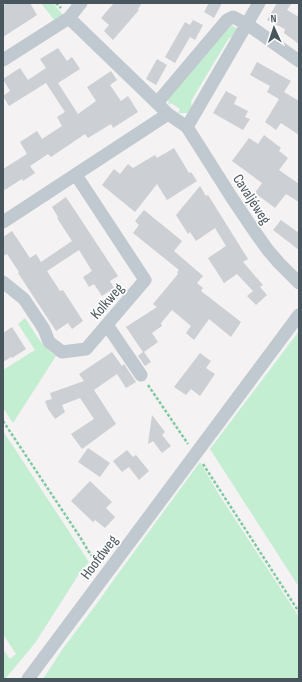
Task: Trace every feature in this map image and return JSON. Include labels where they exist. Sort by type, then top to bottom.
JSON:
[{"type":"street","points":[[3,60],[68,18],[81,3]]},
{"type":"street","points":[[187,127],[259,3]]},
{"type":"street","name":"Cavaljéweg","points":[[68,18],[168,114],[187,127],[235,204],[267,249],[299,283]]},
{"type":"street","points":[[157,103],[227,20],[233,18],[247,24],[299,61]]},
{"type":"street","points":[[3,222],[168,114]]},
{"type":"street","name":"Kolkweg","points":[[3,282],[24,300],[44,329],[49,342],[62,352],[86,349],[145,280],[76,175]]},
{"type":"street","name":"Hoofdweg","points":[[28,679],[299,315]]},
{"type":"street","points":[[107,325],[141,375]]},
{"type":"path","points":[[141,375],[196,454],[299,612]]},
{"type":"path","points":[[3,421],[100,567]]},
{"type":"green space","points":[[41,3],[53,3],[63,15],[54,20]]},
{"type":"green space","points":[[231,25],[238,29],[235,36],[229,38],[194,96],[191,102],[192,109],[188,113],[178,113],[180,109],[171,103],[169,105],[168,99]]},
{"type":"green space","points":[[25,318],[42,344],[56,356],[13,423],[3,408],[3,370],[35,350],[18,324]]},
{"type":"green space","points":[[299,331],[299,587],[210,449]]},
{"type":"green space","points":[[3,431],[89,562],[79,574],[35,643],[5,679],[3,679],[3,649],[10,659],[16,654],[3,634]]},
{"type":"green space","points":[[200,462],[218,493],[299,617],[299,679],[43,679],[64,647]]},
{"type":"building","points":[[7,3],[30,3],[37,15],[3,37],[3,6]]},
{"type":"building","points":[[114,3],[142,3],[138,9],[139,10],[113,40],[104,31],[109,25],[101,18]]},
{"type":"building","points":[[209,3],[222,3],[214,18],[204,12]]},
{"type":"building","points":[[277,3],[292,3],[287,10],[299,17],[299,44],[284,33],[285,29],[267,20]]},
{"type":"building","points":[[193,20],[203,25],[195,40],[190,37],[175,63],[165,57],[185,22],[190,25]]},
{"type":"building","points":[[58,48],[67,61],[72,57],[80,69],[58,83],[78,114],[96,101],[87,87],[111,71],[117,80],[110,85],[121,101],[128,96],[138,112],[113,128],[111,124],[88,138],[85,134],[51,157],[48,154],[30,166],[35,173],[3,191],[3,169],[27,154],[20,142],[37,131],[42,139],[62,126],[57,117],[65,112],[46,83],[9,106],[3,96],[10,91],[3,79],[20,68],[28,80],[46,68],[40,59]]},
{"type":"building","points":[[157,59],[167,65],[156,85],[146,79]]},
{"type":"building","points":[[257,62],[291,81],[284,92],[299,101],[299,135],[281,123],[276,130],[265,122],[279,99],[267,92],[270,86],[250,75]]},
{"type":"building","points":[[226,91],[237,97],[234,104],[248,111],[245,117],[250,119],[243,130],[213,113]]},
{"type":"building","points":[[264,135],[281,148],[279,151],[288,158],[279,170],[299,184],[299,202],[286,194],[275,208],[255,193],[262,183],[232,161],[249,138],[258,144]]},
{"type":"building","points":[[174,148],[189,173],[191,172],[197,181],[167,200],[157,184],[135,212],[102,185],[114,169],[120,174],[128,164],[133,168],[155,155],[157,158]]},
{"type":"building","points":[[200,186],[206,196],[208,195],[248,259],[243,262],[263,285],[260,287],[267,295],[256,305],[247,296],[253,291],[237,274],[224,283],[208,258],[226,246],[215,228],[196,241],[190,232],[188,234],[176,215]]},
{"type":"building","points":[[66,197],[118,276],[110,281],[114,288],[102,296],[94,284],[89,287],[83,277],[92,271],[79,250],[47,271],[60,291],[63,290],[83,321],[72,329],[68,323],[56,331],[7,254],[3,256],[3,237],[12,231],[30,258],[36,254],[41,262],[72,241],[57,218],[58,217],[52,207]]},
{"type":"building","points":[[144,210],[182,241],[174,251],[203,276],[197,283],[203,288],[201,291],[241,322],[231,337],[209,319],[194,340],[186,333],[191,326],[172,310],[161,323],[162,326],[152,333],[158,342],[144,352],[151,362],[145,366],[138,356],[143,352],[126,327],[157,307],[153,304],[178,274],[177,273],[179,270],[133,233],[139,225],[135,221]]},
{"type":"building","points":[[281,220],[299,233],[299,250],[273,230]]},
{"type":"building","points":[[12,327],[26,349],[3,362],[3,333]]},
{"type":"building","points":[[112,352],[122,366],[124,364],[136,382],[126,388],[117,374],[94,390],[116,424],[82,449],[71,434],[94,419],[80,398],[62,405],[65,412],[55,419],[48,409],[45,401],[52,399],[50,393],[84,381],[79,374]]},
{"type":"building","points":[[200,353],[211,361],[206,368],[215,374],[200,396],[191,389],[186,395],[174,387]]},
{"type":"building","points":[[152,415],[165,432],[162,435],[171,446],[162,453],[153,441],[148,444]]},
{"type":"building","points":[[88,448],[110,463],[100,477],[78,462]]},
{"type":"building","points":[[127,450],[133,457],[136,455],[149,471],[139,480],[129,467],[122,472],[113,461]]},
{"type":"building","points":[[90,481],[112,502],[106,508],[115,517],[105,528],[95,520],[93,522],[71,501]]}]
